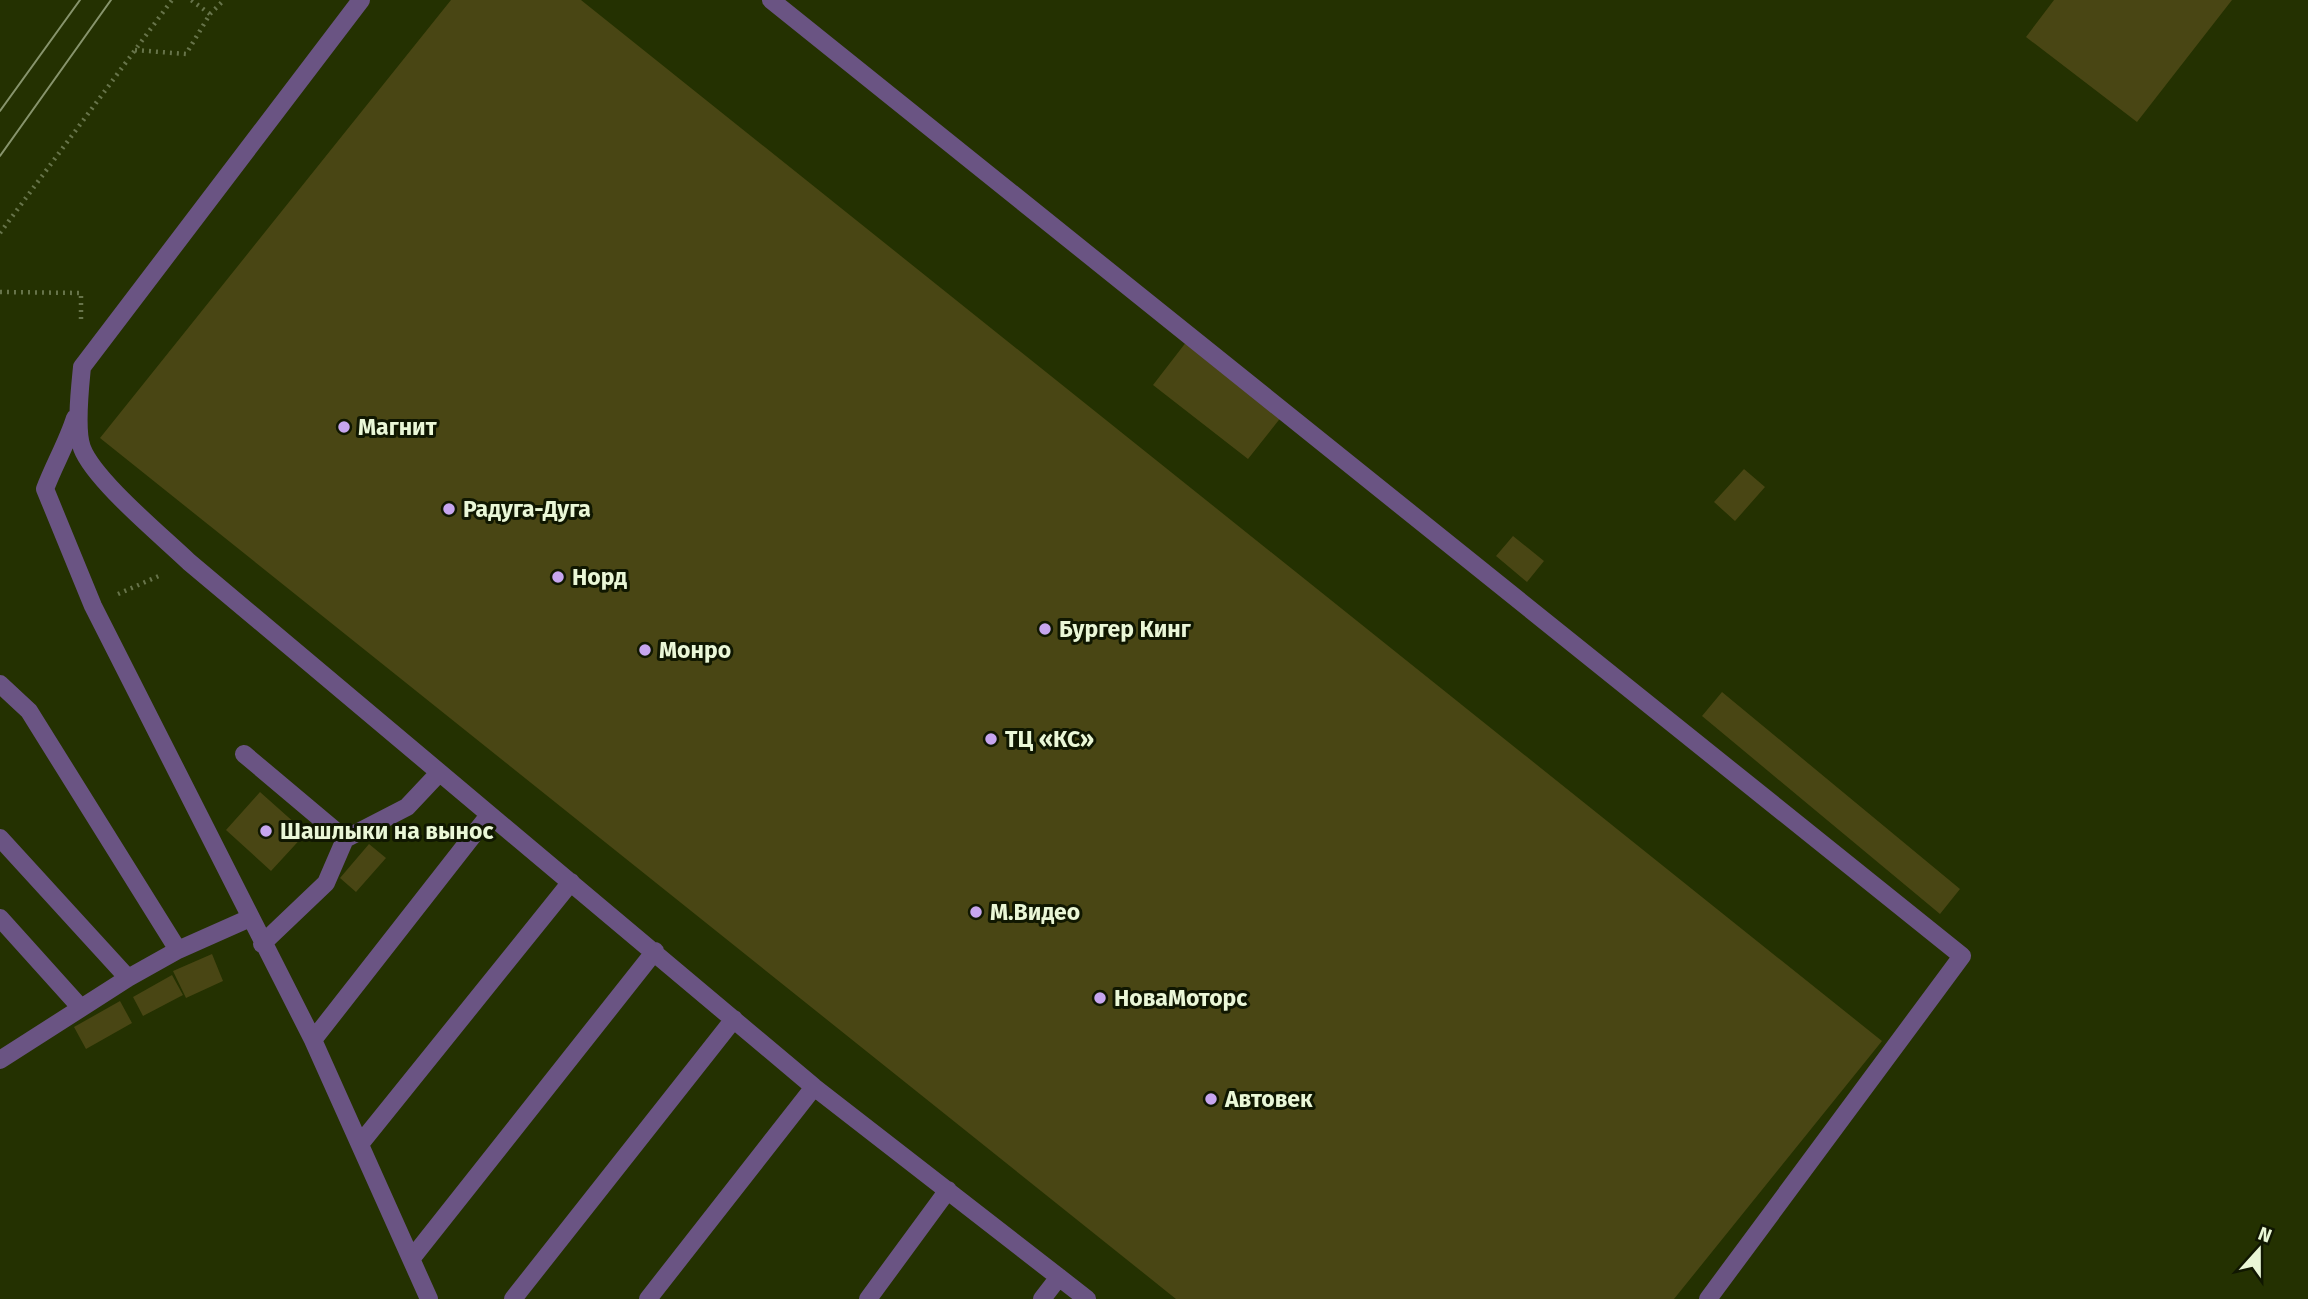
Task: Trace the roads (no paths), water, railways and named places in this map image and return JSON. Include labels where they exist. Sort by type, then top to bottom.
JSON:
[{"type":"lane","points":[[361,0],[82,367],[79,408],[82,447],[101,477],[188,562],[814,1087],[1087,1299]]},
{"type":"lane","points":[[771,0],[1962,956],[1708,1299]]},
{"type":"lane","points":[[79,408],[68,440],[54,464],[45,489],[93,606],[313,1041],[429,1299]]},
{"type":"lane","points":[[0,684],[29,711],[178,950]]},
{"type":"lane","points":[[244,754],[345,839]]},
{"type":"lane","points":[[262,944],[326,883],[345,839],[407,807],[439,773]]},
{"type":"lane","points":[[313,1041],[489,815]]},
{"type":"lane","points":[[0,838],[128,978]]},
{"type":"lane","points":[[360,1144],[571,882]]},
{"type":"lane","points":[[0,918],[81,1008]]},
{"type":"lane","points":[[0,1060],[128,978],[178,950],[250,918]]},
{"type":"lane","points":[[412,1258],[655,951]]},
{"type":"lane","points":[[513,1299],[734,1019]]},
{"type":"lane","points":[[648,1299],[814,1087]]},
{"type":"lane","points":[[868,1299],[948,1190]]},
{"type":"lane","points":[[1042,1299],[1059,1277]]},
{"type":"tram line","points":[[0,111],[80,0]]},
{"type":"tram line","points":[[0,156],[111,0]]},
{"type":"place","name":"Магнит","points":[[344,427]]},
{"type":"place","name":"Радуга-Дуга","points":[[449,509]]},
{"type":"place","name":"Норд","points":[[558,577]]},
{"type":"place","name":"Бургер Кинг","points":[[1045,629]]},
{"type":"place","name":"Монро","points":[[645,650]]},
{"type":"place","name":"ТЦ «КС»","points":[[991,739]]},
{"type":"place","name":"Шашлыки на вынос","points":[[266,831]]},
{"type":"place","name":"М.Видео","points":[[976,912]]},
{"type":"place","name":"НоваМоторс","points":[[1100,998]]},
{"type":"place","name":"Автовек","points":[[1211,1099]]}]
